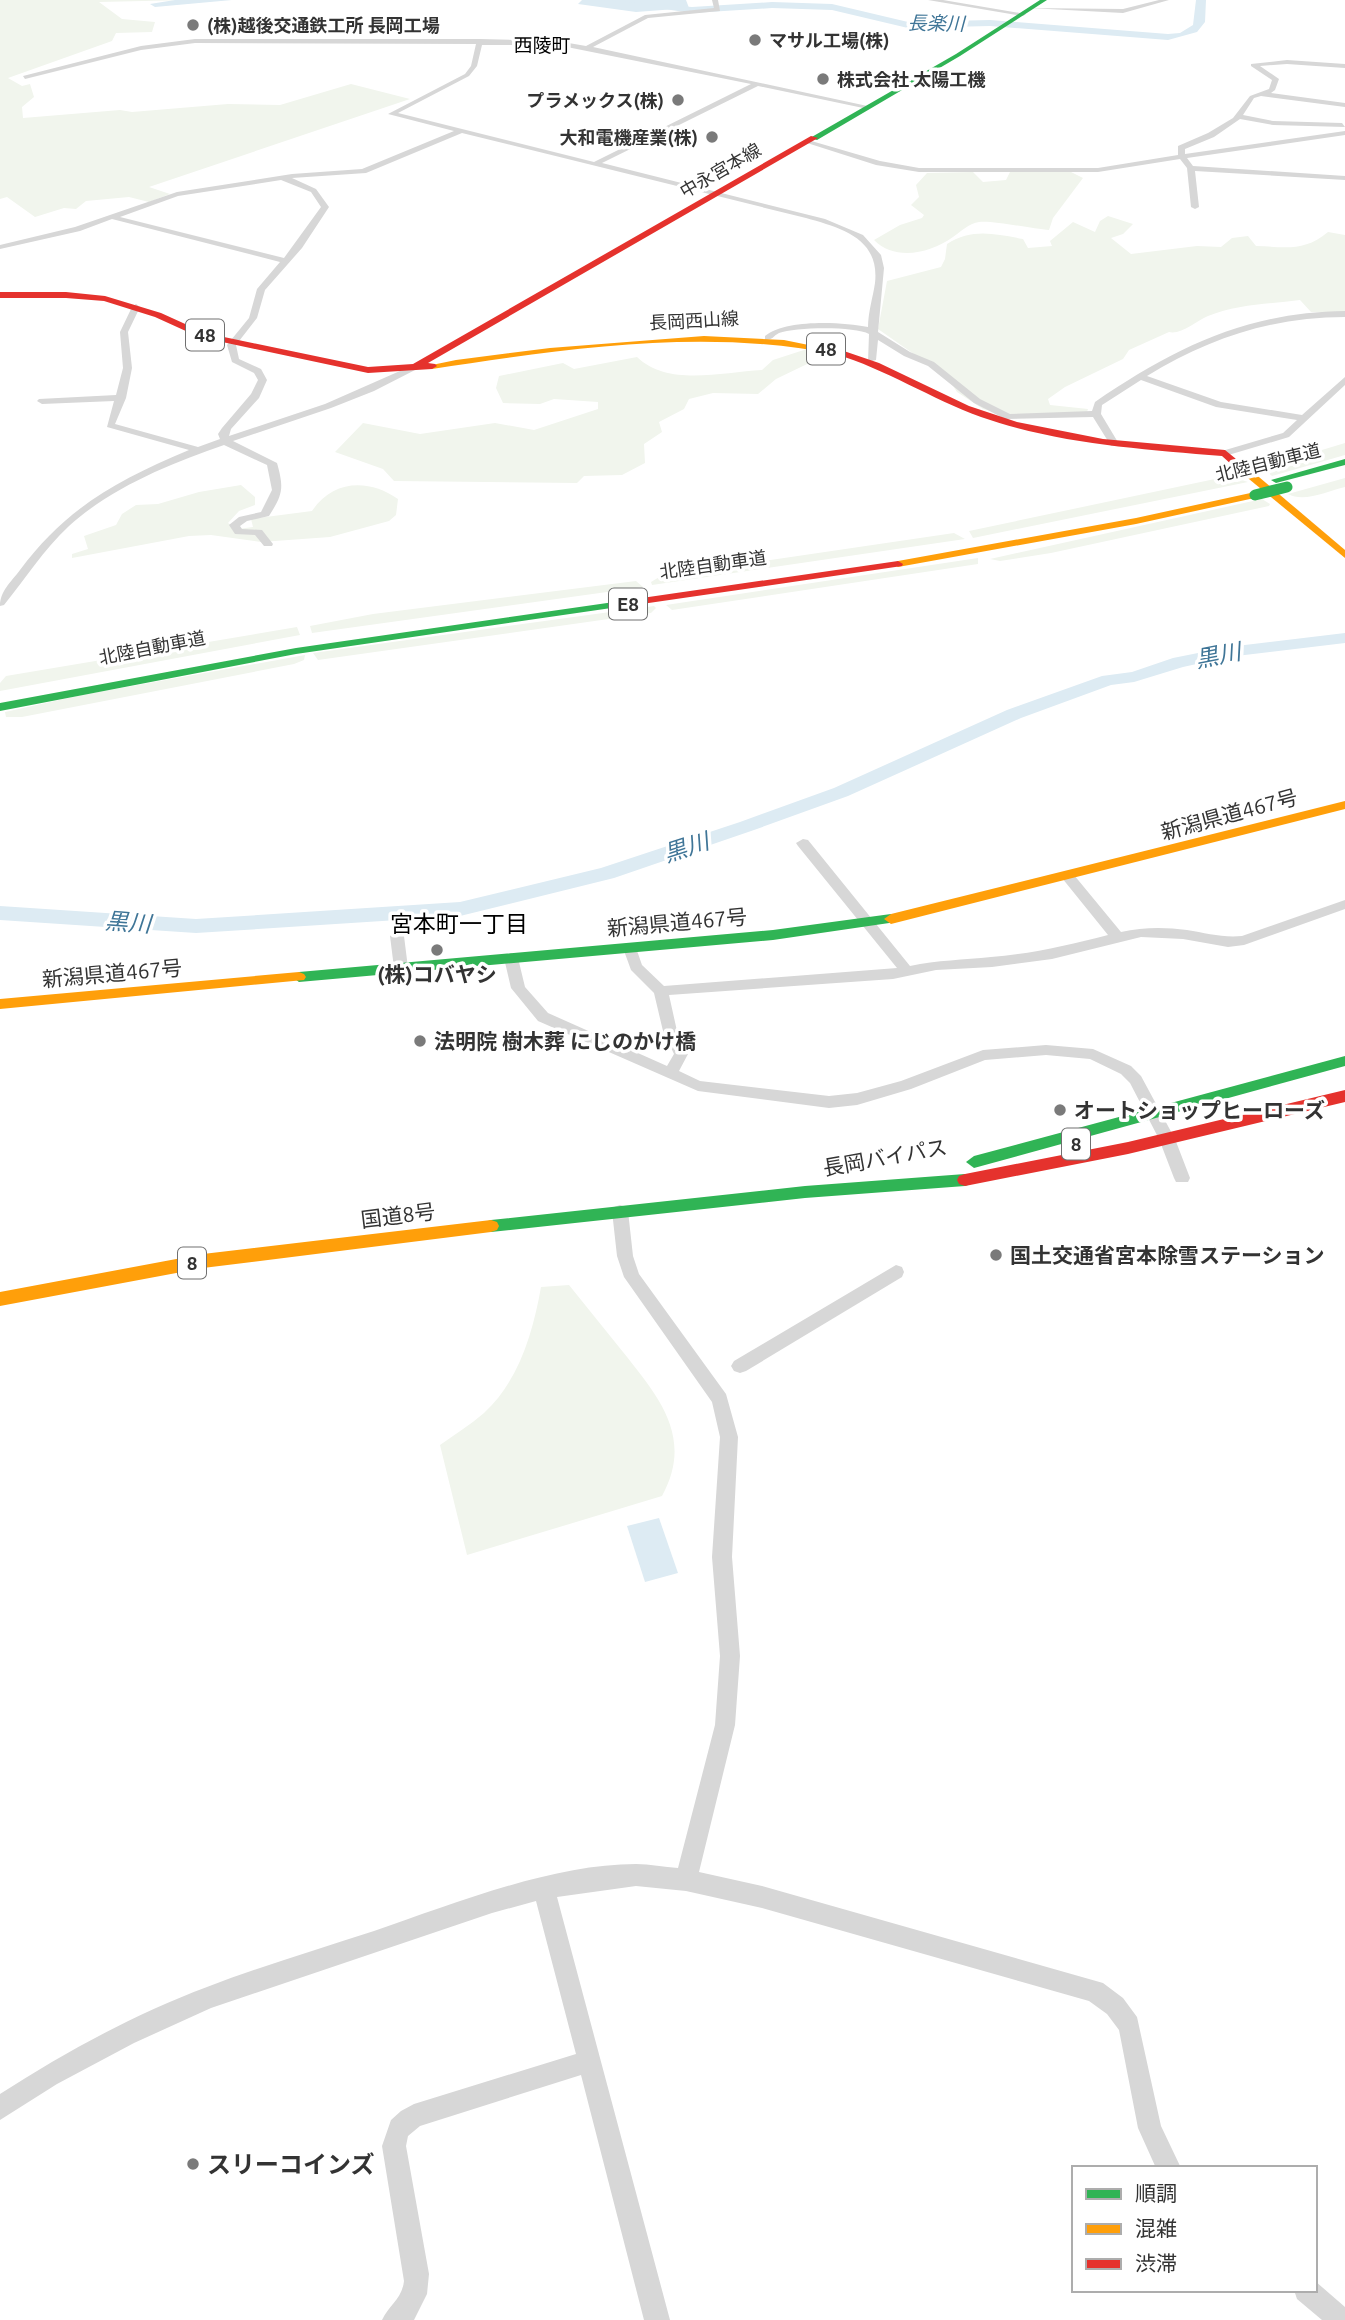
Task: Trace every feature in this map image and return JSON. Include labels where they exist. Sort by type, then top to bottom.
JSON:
[{"type":"main road","name":"中永宮本線","points":[[412,369],[808,142],[1004,27],[1033,7]]},
{"type":"main road","name":"長岡西山線","points":[[0,295],[83,296],[136,307],[202,335],[352,368],[412,369],[545,350],[698,338],[768,338],[872,360],[904,379],[1003,423],[1059,437],[1224,453]]},
{"type":"main road","points":[[1224,453],[1345,555]]},
{"type":"main road","name":"北陸自動車道","points":[[1282,484],[1345,462]]},
{"type":"main road","name":"北陸自動車道","points":[[0,707],[307,649],[937,560],[1116,526],[1282,484],[1345,472]]},
{"type":"main road","name":"北陸自動車道","points":[[0,697],[170,662],[290,642],[937,551],[1252,492]]},
{"type":"main road","name":"新潟県道467号","points":[[0,1003],[630,948],[870,922],[960,906],[1345,805]]},
{"type":"main road","points":[[1161,1125],[1345,1062]]},
{"type":"main road","name":"長岡バイパス","points":[[805,1192],[968,1164],[1161,1125],[1345,1081]]},
{"type":"main road","name":"長岡バイパス","points":[[805,1192],[912,1186],[979,1178],[1161,1125],[1231,1123],[1345,1096]]},
{"type":"main road","points":[[1231,1123],[1345,1105]]},
{"type":"main road","name":"国道8号","points":[[0,1299],[176,1265],[386,1237],[805,1192]]},
{"type":"street","points":[[587,47],[647,16],[718,10],[715,0]]},
{"type":"street","points":[[931,0],[1123,11],[1166,0]]},
{"type":"street","points":[[1090,10],[1100,0]]},
{"type":"street","points":[[24,77],[141,48],[195,41],[540,42],[587,47],[868,107]]},
{"type":"street","points":[[480,41],[474,66],[467,75],[391,113],[394,116],[830,223],[858,236],[873,250],[880,267],[872,331],[872,360]]},
{"type":"street","points":[[1195,207],[1191,168],[1180,150],[1184,145],[1211,135],[1240,117],[1252,97],[1272,90],[1276,79],[1254,65],[1278,62],[1345,66]]},
{"type":"street","points":[[1332,66],[1345,76]]},
{"type":"street","points":[[595,164],[758,83]]},
{"type":"street","points":[[1266,93],[1345,105]]},
{"type":"street","points":[[1240,117],[1273,123],[1345,126]]},
{"type":"street","points":[[0,247],[115,218],[177,194],[282,178],[362,171],[459,132]]},
{"type":"street","points":[[808,142],[888,166],[926,170],[1098,170],[1345,133]]},
{"type":"street","points":[[1191,168],[1345,178]]},
{"type":"street","points":[[226,442],[224,429],[245,409],[259,390],[262,380],[260,373],[235,360],[231,350],[234,342],[253,318],[261,289],[299,246],[325,207],[319,194],[311,187],[282,178]]},
{"type":"street","points":[[115,218],[284,261]]},
{"type":"street","points":[[136,307],[124,332],[130,356],[121,398],[110,425],[202,451]]},
{"type":"street","points":[[1114,444],[1096,414],[1098,404],[1195,344],[1282,317],[1345,314]]},
{"type":"street","points":[[768,338],[777,331],[800,328],[845,326],[872,331],[907,354],[931,364],[977,401],[1008,417],[1096,414]]},
{"type":"street","points":[[0,603],[76,514],[151,470],[354,398],[412,369]]},
{"type":"street","points":[[1142,377],[1219,405],[1305,418]]},
{"type":"street","points":[[1224,453],[1286,435],[1345,380]]},
{"type":"street","points":[[41,401],[121,398]]},
{"type":"street","points":[[226,442],[272,463],[279,482],[278,495],[265,514],[243,519],[234,525],[239,532],[258,533],[268,544]]},
{"type":"street","points":[[803,843],[870,922],[906,970]]},
{"type":"street","points":[[1069,878],[1117,937]]},
{"type":"street","points":[[661,991],[893,974],[906,970],[1052,954],[1117,937],[1151,932],[1183,934],[1228,942],[1244,940],[1345,904]]},
{"type":"street","points":[[397,936],[401,968]]},
{"type":"street","points":[[630,948],[636,967],[661,991],[670,1031],[681,1054],[670,1075]]},
{"type":"street","points":[[511,958],[525,1000],[543,1017],[698,1086],[829,1102],[857,1099],[906,1085],[983,1055],[1017,1050],[1073,1051],[1093,1055],[1126,1070],[1136,1080],[1161,1125],[1182,1178]]},
{"type":"street","points":[[620,1211],[625,1256],[632,1277],[720,1399],[729,1437],[722,1557],[730,1656],[725,1725],[686,1880]]},
{"type":"street","points":[[740,1366],[896,1272]]},
{"type":"street","points":[[0,2108],[49,2076],[115,2041],[208,1998],[321,1958],[544,1888],[636,1875],[686,1880],[762,1896],[1095,1991],[1115,2006],[1129,2025],[1150,2128],[1168,2166]]},
{"type":"street","points":[[544,1888],[657,2320]]},
{"type":"street","points":[[396,2320],[410,2307],[417,2291],[417,2274],[394,2146],[395,2134],[401,2123],[414,2116],[590,2062]]},
{"type":"street","points":[[1308,2292],[1341,2320]]},
{"type":"shaded area","points":[[0,0],[188,0],[99,2],[122,19],[155,22],[152,32],[116,33],[112,41],[8,78],[22,86],[30,84],[34,97],[22,107],[23,118],[228,104],[280,105],[351,84],[410,99],[149,187],[170,194],[149,202],[129,197],[86,201],[76,209],[64,208],[35,217],[7,197],[0,199]]},
{"type":"shaded area","points":[[582,0],[686,0],[689,8],[636,12],[578,4]]},
{"type":"shaded area","points":[[973,172],[983,182],[1006,180],[1010,172],[1071,172],[1083,178],[1053,218],[1049,230],[979,222],[944,243],[912,253],[892,251],[874,240],[900,225],[922,218],[924,215],[911,205],[919,197],[916,185],[927,173]]},
{"type":"shaded area","points":[[1108,216],[1133,224],[1123,234],[1111,238],[1131,254],[1197,246],[1221,247],[1232,238],[1248,236],[1256,246],[1286,247],[1311,243],[1328,232],[1345,235],[1345,312],[1311,312],[1300,300],[1242,307],[1208,316],[1183,330],[1169,332],[1129,350],[1123,359],[1065,387],[1048,399],[1050,405],[1088,409],[1086,415],[1008,415],[983,409],[957,392],[948,378],[878,329],[887,281],[941,267],[947,244],[956,239],[975,234],[993,234],[1023,239],[1028,248],[1052,246],[1050,241],[1073,222],[1095,232],[1100,221]]},
{"type":"shaded area","points":[[810,348],[830,353],[776,379],[758,394],[713,393],[689,399],[684,409],[659,422],[662,432],[644,444],[645,463],[622,475],[584,476],[577,483],[394,481],[383,469],[335,452],[363,423],[420,434],[495,423],[534,430],[598,409],[598,402],[554,399],[540,404],[503,403],[496,388],[499,376],[563,363],[574,369],[637,357],[664,372],[713,375],[762,370],[773,360]]},
{"type":"shaded area","points":[[1345,443],[1345,455],[1272,476],[1266,471],[1279,463]]},
{"type":"shaded area","points":[[1229,476],[1248,482],[973,538],[969,531]]},
{"type":"shaded area","points":[[1345,478],[1345,487],[1324,493],[1309,497],[1288,494]]},
{"type":"shaded area","points":[[241,485],[255,497],[255,505],[239,511],[228,523],[238,529],[253,527],[251,519],[312,511],[330,493],[352,486],[376,488],[398,499],[396,515],[389,521],[330,537],[261,542],[211,535],[189,536],[72,558],[72,554],[88,549],[84,536],[116,525],[122,514],[136,505],[158,504],[199,492]]},
{"type":"shaded area","points":[[1262,499],[1270,504],[1269,506],[1051,553],[1000,561],[990,559]]},
{"type":"shaded area","points":[[954,533],[965,539],[652,585],[651,582],[661,576]]},
{"type":"shaded area","points":[[978,558],[978,564],[672,610],[666,605]]},
{"type":"shaded area","points":[[636,581],[643,587],[312,633],[310,626],[373,614]]},
{"type":"shaded area","points":[[654,606],[656,608],[651,613],[318,660],[313,653]]},
{"type":"shaded area","points":[[297,627],[300,635],[0,691],[0,683],[6,676]]},
{"type":"shaded area","points":[[305,655],[304,660],[294,664],[22,717],[6,717],[5,712],[82,695]]},
{"type":"shaded area","points":[[569,1285],[660,1402],[673,1437],[671,1475],[662,1496],[467,1555],[440,1445],[484,1413],[507,1386],[529,1338],[541,1287]]},
{"type":"shaded area","points":[[659,1518],[678,1573],[645,1582],[627,1526]]},
{"type":"waterway","name":"長楽川","points":[[155,4],[227,0]]},
{"type":"waterway","name":"長楽川","points":[[606,0],[692,10],[772,5],[832,7],[908,25],[990,23],[1168,37],[1183,35],[1197,27],[1201,17],[1201,0]]},
{"type":"waterway","name":"黒川","points":[[0,913],[196,926],[460,909],[607,873],[747,826],[841,792],[1014,714],[1108,680],[1134,677],[1179,662],[1228,652],[1345,638]]},
{"type":"traffic: fast","points":[[814,138],[958,55],[1044,0]]},
{"type":"traffic: fast","points":[[1276,480],[1345,462]]},
{"type":"traffic: fast","points":[[1255,495],[1287,487]]},
{"type":"traffic: fast","points":[[0,707],[296,651],[628,603]]},
{"type":"traffic: fast","points":[[299,977],[773,935],[891,919]]},
{"type":"traffic: fast","points":[[974,1162],[1345,1061]]},
{"type":"traffic: fast","points":[[491,1226],[805,1192],[965,1180]]},
{"type":"traffic: slow","points":[[432,366],[574,348],[704,339],[784,342],[838,352]]},
{"type":"traffic: slow","points":[[1236,463],[1345,555]]},
{"type":"traffic: slow","points":[[898,564],[1136,521],[1255,495]]},
{"type":"traffic: slow","points":[[891,919],[1345,805]]},
{"type":"traffic: slow","points":[[0,1004],[299,977]]},
{"type":"traffic: slow","points":[[0,1299],[203,1261],[491,1226]]},
{"type":"traffic: jam","points":[[412,369],[814,138]]},
{"type":"traffic: jam","points":[[0,295],[66,295],[105,299],[158,315],[202,335],[368,370],[432,366]]},
{"type":"traffic: jam","points":[[838,352],[876,365],[965,408],[1013,424],[1103,442],[1225,453],[1236,463]]},
{"type":"traffic: jam","points":[[628,603],[898,564]]},
{"type":"traffic: jam","points":[[965,1180],[1128,1148],[1345,1096]]},
{"type":"place","name":"(株)越後交通鉄工所 長岡工場","points":[[193,25]]},
{"type":"place","name":"マサル工場(株)","points":[[755,40]]},
{"type":"place","name":"株式会社 太陽工機","points":[[823,79]]},
{"type":"place","name":"プラメックス(株)","points":[[678,100]]},
{"type":"place","name":"大和電機産業(株)","points":[[712,137]]},
{"type":"place","name":"(株)コバヤシ","points":[[437,950]]},
{"type":"place","name":"法明院 樹木葬 にじのかけ橋","points":[[420,1041]]},
{"type":"place","name":"オートショップヒーローズ","points":[[1060,1110]]},
{"type":"place","name":"国土交通省宮本除雪ステーション","points":[[996,1255]]},
{"type":"place","name":"スリーコインズ","points":[[193,2164]]},
{"type":"district","name":"西陵町","points":[[542,45]]},
{"type":"district","name":"宮本町一丁目","points":[[459,923]]}]
